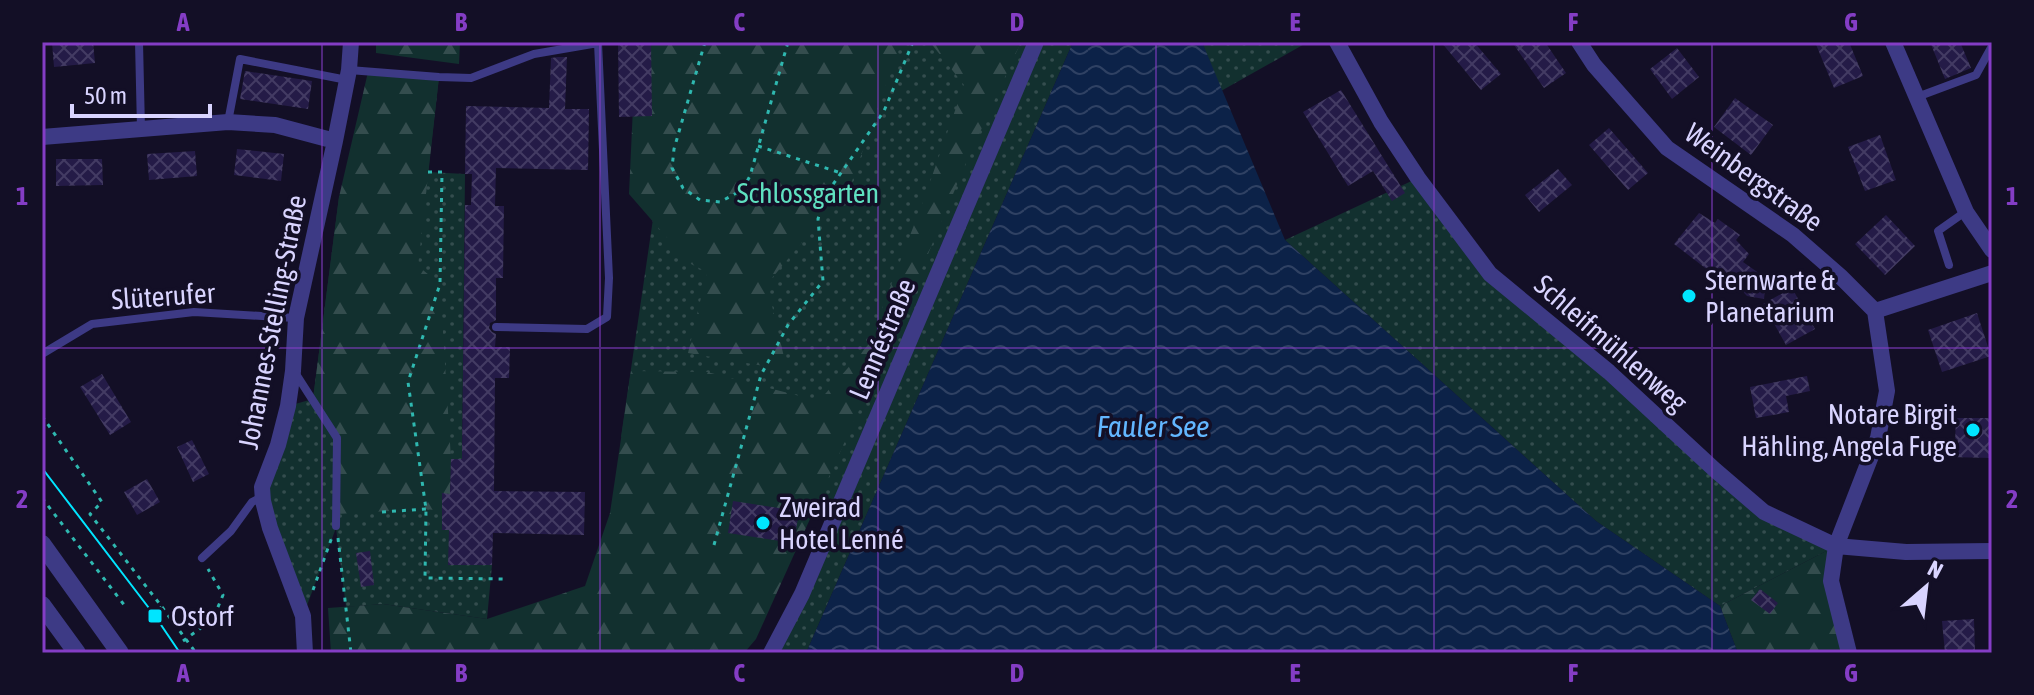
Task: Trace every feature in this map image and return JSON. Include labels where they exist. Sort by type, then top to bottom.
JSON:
[{"type":"street","name":"Johannes-Stelling-Straße","points":[[262,497],[262,487],[288,406],[296,318],[335,141],[351,42]]},
{"type":"street","name":"Lennéstraße","points":[[771,653],[802,594],[1036,42]]},
{"type":"street","name":"Schleifmühlenweg","points":[[1337,42],[1381,122],[1418,178],[1490,274],[1609,372],[1764,512],[1836,546]]},
{"type":"street","name":"Weinbergstraße","points":[[1579,42],[1594,65],[1667,148],[1793,235],[1875,311]]},
{"type":"street","points":[[1893,42],[1966,212],[1992,250]]},
{"type":"street","points":[[42,137],[228,122],[275,125],[335,141]]},
{"type":"street","points":[[1849,653],[1831,581],[1836,546],[1878,438],[1887,391],[1875,311],[1992,273]]},
{"type":"street","points":[[262,497],[270,528],[303,616],[305,653]]},
{"type":"street","points":[[42,544],[120,653]]},
{"type":"street","points":[[1836,546],[1906,552],[1992,551]]},
{"type":"street","points":[[42,605],[77,653]]},
{"type":"lane","points":[[139,42],[141,129]]},
{"type":"lane","points":[[228,122],[240,59],[348,75],[471,78],[534,54],[598,43],[609,278],[607,317],[587,329],[496,327]]},
{"type":"lane","points":[[1917,97],[1976,75],[1992,46]]},
{"type":"lane","points":[[1949,265],[1938,231],[1966,212]]},
{"type":"lane","name":"Slüterufer","points":[[42,354],[92,324],[194,312],[296,318]]},
{"type":"lane","points":[[293,371],[337,438],[336,526]]},
{"type":"lane","points":[[202,558],[231,531],[252,502],[262,497]]},
{"type":"path","points":[[705,42],[674,149],[672,168],[683,188],[700,200],[720,202],[742,190],[750,176],[788,42]]},
{"type":"path","points":[[714,545],[761,375],[788,325],[823,281],[818,219],[825,196],[884,111],[913,42]]},
{"type":"path","points":[[758,146],[841,173]]},
{"type":"path","points":[[428,172],[442,172],[440,284],[408,382],[426,509],[425,578],[503,579]]},
{"type":"path","points":[[42,416],[102,502],[90,514],[196,653]]},
{"type":"path","points":[[42,498],[125,606]]},
{"type":"path","points":[[382,512],[426,509]]},
{"type":"path","points":[[303,616],[336,526]]},
{"type":"path","points":[[336,526],[351,653]]},
{"type":"path","points":[[184,640],[213,619],[223,595],[215,582]]},
{"type":"green space","points":[[376,42],[460,42],[459,64],[376,53]]},
{"type":"green space","points":[[636,42],[901,42],[851,184],[767,284],[787,370],[688,353],[707,272],[689,263],[629,194]]},
{"type":"green space","name":"Schlossgarten","points":[[679,42],[1073,42],[806,653],[771,653],[835,504],[621,437]]},
{"type":"green space","points":[[930,42],[1021,42],[756,639],[744,653],[331,653],[328,608],[383,604],[487,619],[585,586],[610,513],[631,371],[707,372],[819,401],[868,345],[964,85]]},
{"type":"green space","points":[[1202,42],[1308,42],[1221,91]]},
{"type":"green space","points":[[368,72],[439,77],[418,266],[440,284],[451,459],[450,494],[442,494],[442,511],[426,509],[337,514],[337,438],[313,399],[339,197]]},
{"type":"green space","points":[[439,77],[428,172],[465,174],[462,459],[451,459],[450,494],[442,494],[442,529],[449,530],[449,565],[492,565],[487,619],[383,604],[346,607],[336,528],[303,616],[270,528],[269,470],[288,406],[313,399],[339,197]]},
{"type":"green space","points":[[1418,178],[1490,275],[1764,512],[1836,546],[1720,606],[1596,521],[1285,240]]},
{"type":"green space","points":[[1836,546],[1831,581],[1849,653],[1738,653],[1720,606]]},
{"type":"water","name":"Fauler See","points":[[1073,42],[1202,42],[1285,240],[1596,521],[1720,606],[1738,653],[806,653]]},
{"type":"building","points":[[52,42],[93,42],[95,63],[54,67]]},
{"type":"building","points":[[618,42],[651,42],[652,116],[619,117]]},
{"type":"building","points":[[1441,42],[1474,42],[1501,74],[1481,90]]},
{"type":"building","points":[[1512,42],[1545,42],[1566,73],[1544,88]]},
{"type":"building","points":[[1815,42],[1849,42],[1863,76],[1834,88]]},
{"type":"building","points":[[1930,42],[1960,42],[1971,68],[1945,79]]},
{"type":"building","points":[[1677,48],[1699,77],[1672,99],[1650,69]]},
{"type":"building","points":[[567,57],[565,109],[589,109],[588,170],[496,168],[495,206],[504,206],[503,278],[496,278],[496,320],[490,323],[489,328],[496,334],[495,347],[510,347],[509,378],[495,378],[494,491],[585,492],[584,535],[493,533],[492,565],[448,565],[449,530],[442,530],[442,493],[450,494],[451,459],[462,459],[465,205],[471,205],[472,174],[465,174],[466,106],[549,108],[551,58]]},
{"type":"building","points":[[245,71],[312,81],[308,109],[240,99]]},
{"type":"building","points":[[1341,90],[1405,193],[1392,201],[1373,171],[1348,186],[1303,112]]},
{"type":"building","points":[[1735,98],[1773,125],[1751,155],[1714,127]]},
{"type":"building","points":[[1609,128],[1648,173],[1628,190],[1589,145]]},
{"type":"building","points":[[1880,135],[1896,180],[1865,191],[1848,147]]},
{"type":"building","points":[[237,149],[284,154],[281,181],[234,175]]},
{"type":"building","points":[[195,151],[197,176],[149,180],[147,154]]},
{"type":"building","points":[[56,159],[102,159],[103,185],[56,186]]},
{"type":"building","points":[[1558,169],[1572,185],[1539,212],[1525,195]]},
{"type":"building","points":[[1699,213],[1715,223],[1718,219],[1740,235],[1736,240],[1749,254],[1743,262],[1766,281],[1764,299],[1747,296],[1730,278],[1726,284],[1674,244]]},
{"type":"building","points":[[1886,215],[1915,246],[1885,275],[1855,244]]},
{"type":"building","points":[[1792,288],[1815,329],[1786,345],[1763,304]]},
{"type":"building","points":[[1977,313],[1991,356],[1942,372],[1928,330]]},
{"type":"building","points":[[102,374],[131,422],[110,435],[80,387]]},
{"type":"building","points":[[1807,376],[1810,391],[1786,396],[1789,412],[1756,418],[1750,387]]},
{"type":"building","name":"Notare Birgit Hähling, Angela Fuge","points":[[1956,418],[1991,418],[1992,458],[1949,457],[1949,442],[1955,443]]},
{"type":"building","points":[[192,440],[209,474],[193,482],[177,447]]},
{"type":"building","points":[[147,479],[160,502],[137,515],[124,492]]},
{"type":"building","name":"Zweirad Hotel Lenné","points":[[733,501],[799,511],[794,543],[728,533]]},
{"type":"building","points":[[370,551],[374,585],[361,587],[356,553]]},
{"type":"building","points":[[1760,589],[1778,603],[1770,614],[1751,600]]},
{"type":"building","points":[[1974,619],[1975,653],[1945,653],[1942,621]]},
{"type":"tram line","points":[[42,468],[180,653]]},
{"type":"place","name":"Sternwarte & Planetarium","points":[[1689,296]]},
{"type":"place","name":"Notare Birgit Hähling, Angela Fuge","points":[[1973,430]]},
{"type":"place","name":"Zweirad Hotel Lenné","points":[[763,523]]},
{"type":"place","name":"Ostorf","points":[[155,616]]}]
